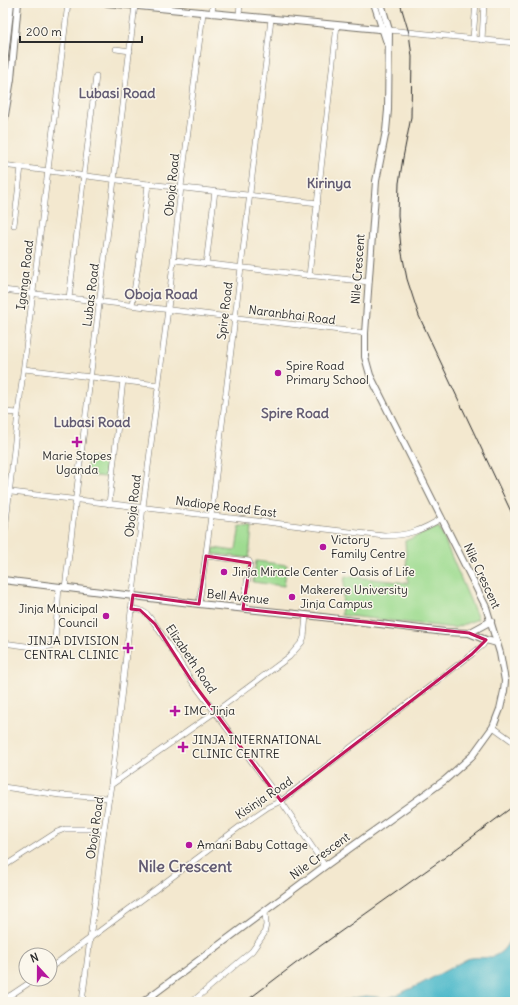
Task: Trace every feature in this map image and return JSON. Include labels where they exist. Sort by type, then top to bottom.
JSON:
[{"type":"street","points":[[3,74],[10,3]]},
{"type":"street","points":[[3,127],[11,79],[18,3]]},
{"type":"street","name":"Iganga Road","points":[[3,550],[68,3]]},
{"type":"street","points":[[107,3],[133,4],[212,14],[515,43]]},
{"type":"street","points":[[212,14],[213,3]]},
{"type":"street","points":[[239,16],[240,3]]},
{"type":"street","points":[[374,3],[386,30]]},
{"type":"street","points":[[381,3],[386,30]]},
{"type":"street","points":[[473,38],[476,3]]},
{"type":"street","points":[[482,40],[484,3]]},
{"type":"street","name":"Lubas Road","points":[[3,643],[41,648],[51,646],[55,640],[91,377],[130,51],[133,4]]},
{"type":"street","name":"Oboja Road","points":[[82,1002],[104,828],[111,785],[143,507],[174,260],[181,187],[203,13]]},
{"type":"street","name":"Spire Road","points":[[199,604],[250,195],[270,19]]},
{"type":"street","points":[[309,276],[337,25]]},
{"type":"street","name":"Nile Crescent","points":[[143,1002],[325,866],[445,780],[472,756],[493,727],[500,709],[504,681],[497,642],[486,607],[370,375],[365,357],[365,333],[376,181],[387,120],[389,87],[388,44],[386,30]]},
{"type":"street","points":[[116,49],[130,51]]},
{"type":"street","points":[[69,298],[96,76]]},
{"type":"street","points":[[3,165],[148,184],[318,203]]},
{"type":"street","points":[[14,226],[21,167]]},
{"type":"street","points":[[132,305],[148,184]]},
{"type":"street","points":[[206,264],[215,191]]},
{"type":"street","points":[[174,260],[369,282]]},
{"type":"street","name":"Naranbhai Road","points":[[3,290],[365,333]]},
{"type":"street","points":[[24,369],[158,384]]},
{"type":"street","points":[[109,504],[123,380]]},
{"type":"street","points":[[3,412],[18,414]]},
{"type":"street","name":"Nadiope Road East","points":[[3,491],[336,531],[392,536],[404,535],[421,530],[442,518]]},
{"type":"street","points":[[206,556],[249,561],[250,563],[243,609]]},
{"type":"street","name":"Bell Avenue","points":[[3,580],[243,609],[306,614],[445,632],[469,633]]},
{"type":"street","name":"Elizabeth Road","points":[[131,609],[140,610],[147,614],[155,624],[191,680],[281,801],[325,866]]},
{"type":"street","points":[[111,785],[215,712],[289,657],[297,649],[304,637],[306,614]]},
{"type":"street","points":[[469,633],[491,621]]},
{"type":"street","points":[[469,633],[486,640],[497,642]]},
{"type":"street","name":"Kisinja Road","points":[[58,962],[242,825],[268,807],[281,801],[472,654],[483,645],[486,640]]},
{"type":"street","points":[[493,727],[515,743]]},
{"type":"street","points":[[3,787],[60,795],[109,798]]},
{"type":"street","points":[[3,867],[53,833],[65,829],[104,828]]},
{"type":"street","points":[[192,1002],[252,951],[264,934],[266,925],[265,911]]},
{"type":"street","points":[[3,998],[11,995],[22,987]]},
{"type":"highlighted area","points":[[206,556],[250,563],[243,609],[469,633],[486,640],[472,654],[281,801],[191,680],[155,624],[140,610],[131,609],[133,595],[199,604]]},
{"type":"green space","points":[[88,457],[107,460],[105,477],[86,475]]},
{"type":"green space","points":[[240,526],[252,527],[249,558],[213,554],[214,548],[234,551],[236,549]]},
{"type":"green space","points":[[439,527],[478,619],[454,628],[341,615],[345,576],[408,583],[405,541]]},
{"type":"green space","points":[[256,561],[287,565],[284,586],[253,582]]},
{"type":"water","points":[[515,935],[515,1002],[339,1002],[366,996],[387,998],[396,995],[419,985],[467,959],[490,957],[499,954]]},
{"type":"railway","points":[[400,3],[409,33],[412,57],[411,117],[399,183],[398,215],[401,248],[407,279],[419,316],[515,520]]},
{"type":"railway","points":[[245,1002],[295,964],[444,858],[515,805]]},
{"type":"place","name":"Spire Road Primary School","points":[[278,373]]},
{"type":"place","name":"Marie Stopes Uganda","points":[[77,442]]},
{"type":"place","name":"Victory Family Centre","points":[[323,547]]},
{"type":"place","name":"Jinja Miracle Center - Oasis of Life","points":[[224,572]]},
{"type":"place","name":"Makerere University Jinja Campus","points":[[292,597]]},
{"type":"place","name":"Jinja Municipal Council","points":[[106,616]]},
{"type":"place","name":"JINJA DIVISION CENTRAL CLINIC","points":[[128,648]]},
{"type":"place","name":"IMC Jinja","points":[[175,711]]},
{"type":"place","name":"JINJA INTERNATIONAL CLINIC CENTRE","points":[[183,747]]},
{"type":"place","name":"Amani Baby Cottage","points":[[189,845]]},
{"type":"district","name":"Lubasi Road","points":[[117,93]]},
{"type":"district","name":"Kirinya","points":[[329,183]]},
{"type":"district","name":"Oboja Road","points":[[161,294]]},
{"type":"district","name":"Spire Road","points":[[295,413]]},
{"type":"district","name":"Lubasi Road","points":[[92,422]]},
{"type":"district","name":"Nile Crescent","points":[[185,866]]}]
